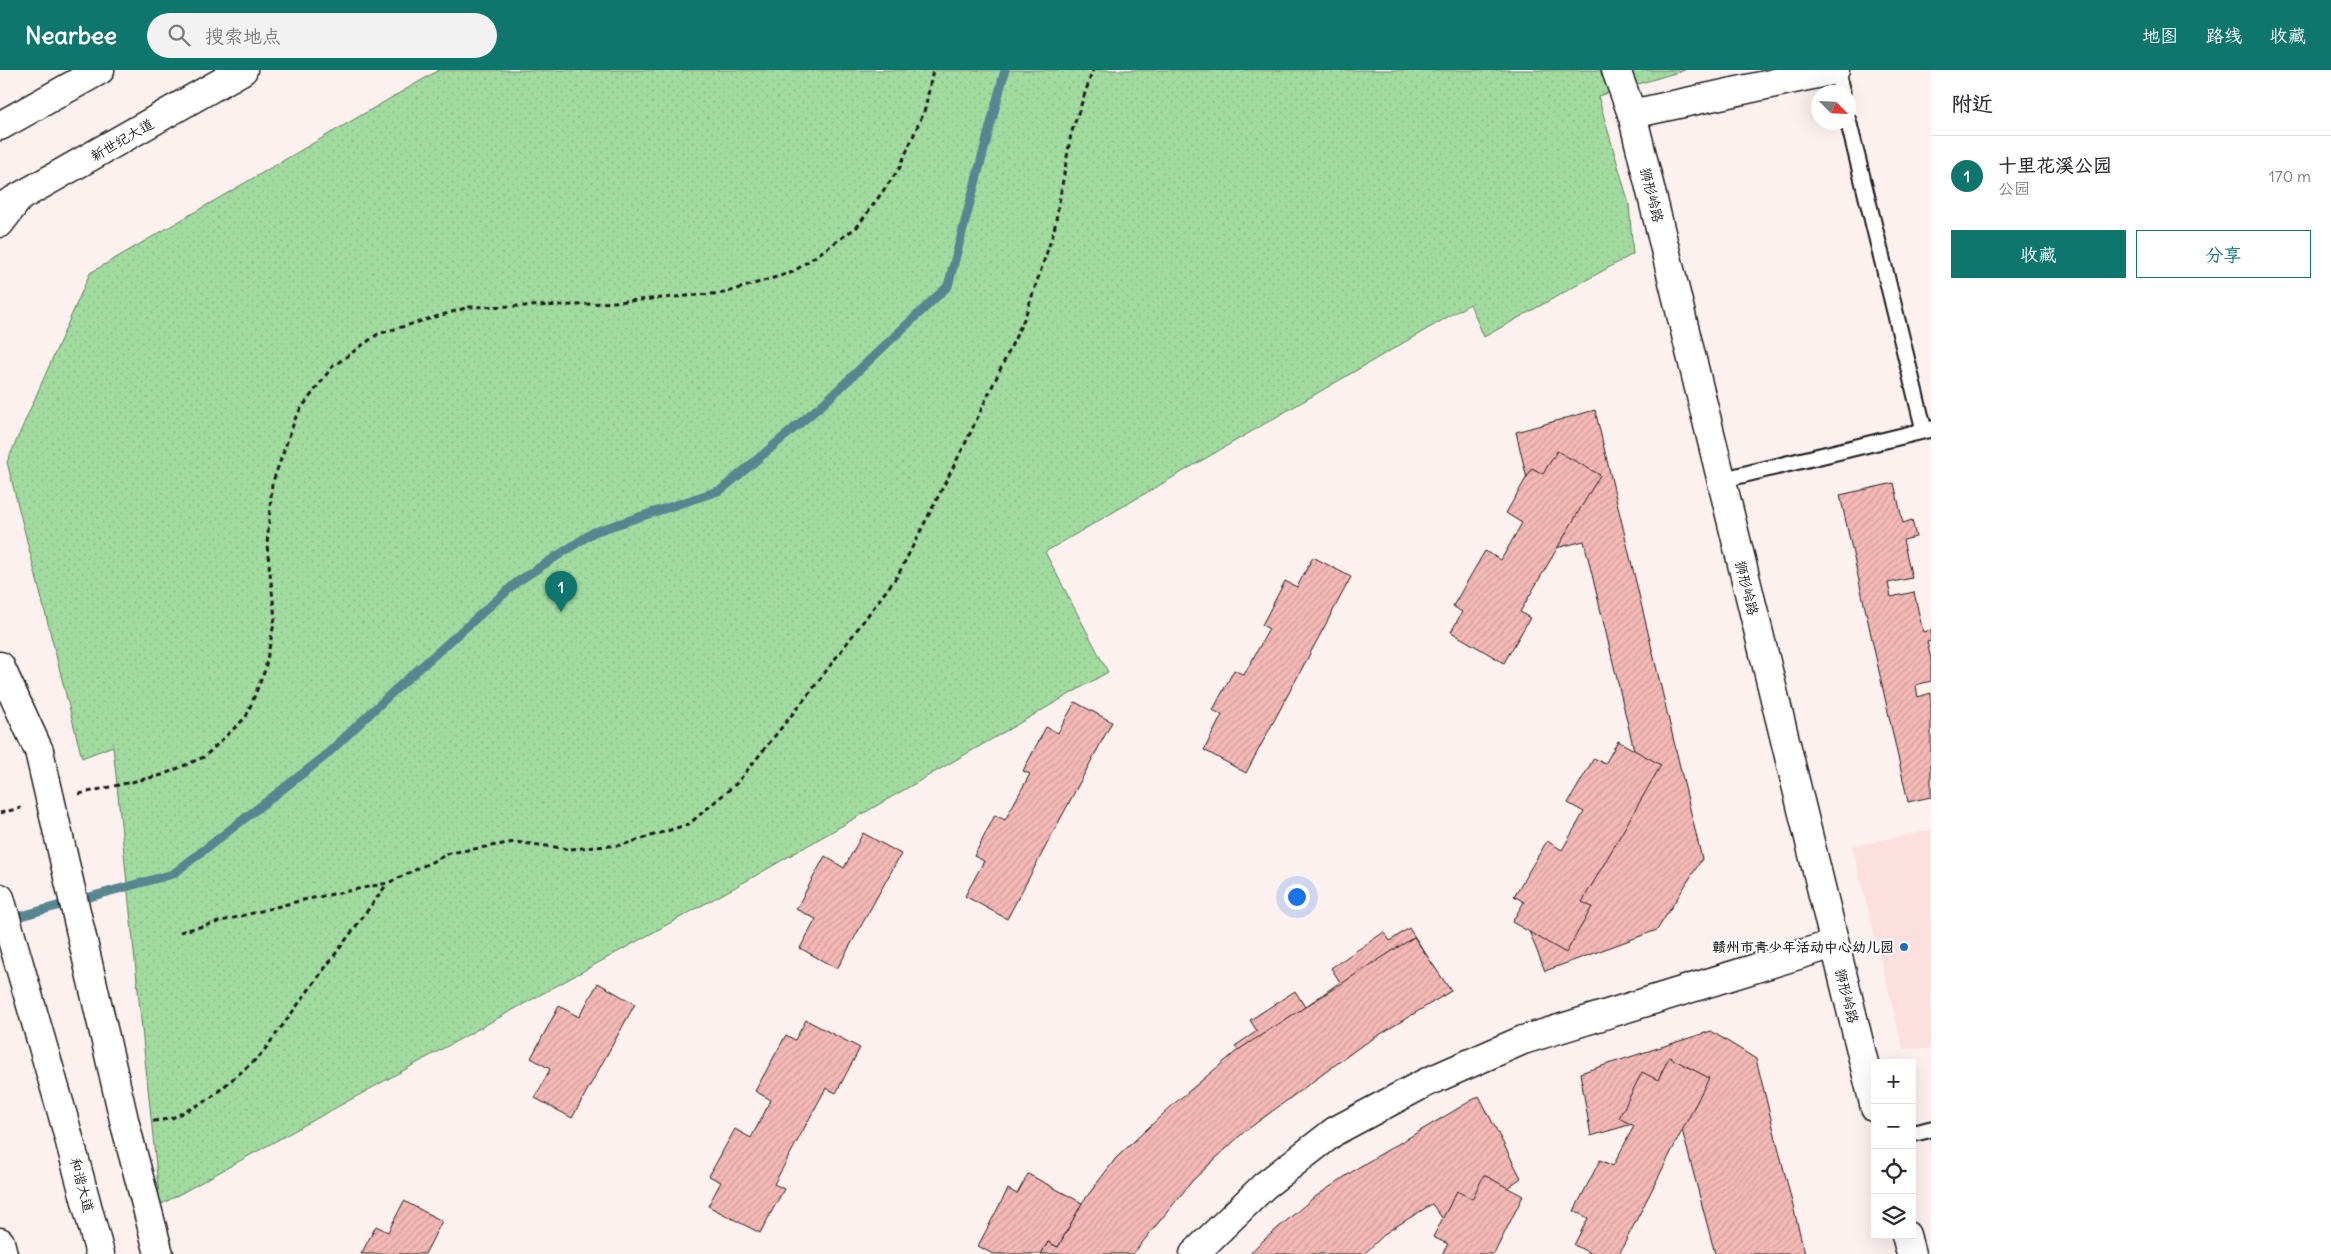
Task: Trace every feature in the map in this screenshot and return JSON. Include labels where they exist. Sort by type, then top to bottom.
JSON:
[{"type":"main road","points":[[0,126],[100,70]]},
{"type":"main road","name":"新世纪大道","points":[[9,204],[243,70]]},
{"type":"main road","name":"狮形岭路","points":[[1616,70],[1632,114],[1874,1104]]},
{"type":"main road","points":[[1632,114],[1836,70]]},
{"type":"main road","points":[[0,223],[9,204]]},
{"type":"main road","points":[[0,666],[39,751],[158,1254]]},
{"type":"main road","name":"和谐大道","points":[[0,898],[63,1116],[100,1254]]},
{"type":"main road","points":[[1194,1254],[1264,1186],[1335,1131],[1425,1082],[1523,1040],[1834,944]]},
{"type":"main road","points":[[1907,1239],[1911,1254]]},
{"type":"main road","points":[[0,1242],[3,1254]]},
{"type":"lane","points":[[1836,70],[1840,85]]},
{"type":"lane","points":[[1721,480],[1927,430],[1851,130]]},
{"type":"lane","points":[[1916,1133],[1931,1129]]},
{"type":"path","points":[[76,795],[162,775],[204,757],[246,718],[265,670],[275,618],[267,545],[272,484],[297,414],[332,367],[378,334],[469,307],[577,305],[724,292],[793,272],[858,227],[899,169],[925,109],[933,70]]},
{"type":"path","points":[[180,932],[303,900],[388,884],[450,854],[515,842],[570,848],[622,845],[689,824],[737,783],[811,691],[898,575],[966,442],[1025,317],[1043,265],[1054,231],[1071,134],[1093,70]]},
{"type":"path","points":[[0,813],[29,806]]},
{"type":"path","points":[[126,1124],[170,1119],[208,1100],[260,1056],[388,884]]},
{"type":"shaded area","name":"赣州市青少年活动中心幼儿园","points":[[1931,830],[1931,1049],[1903,1049],[1852,846]]},
{"type":"green space","points":[[439,70],[1685,70],[1598,96],[1629,204],[1633,254],[1484,337],[1470,304],[1045,552],[1108,672],[748,880],[160,1205],[113,746],[82,758],[7,462],[90,273]]},
{"type":"building","points":[[1595,410],[1702,859],[1657,930],[1545,971],[1529,931],[1634,750],[1584,541],[1544,551],[1516,432]]},
{"type":"building","points":[[1557,451],[1600,475],[1520,612],[1530,618],[1504,663],[1451,632],[1462,612],[1453,606],[1485,551],[1501,560],[1522,523],[1506,513],[1532,468],[1543,474]]},
{"type":"building","points":[[1894,483],[1903,523],[1912,520],[1916,537],[1903,540],[1912,578],[1888,583],[1891,597],[1914,592],[1923,632],[1931,630],[1931,641],[1927,642],[1931,659],[1931,681],[1916,685],[1918,697],[1931,693],[1931,797],[1908,802],[1840,495]]},
{"type":"building","points":[[1313,557],[1351,577],[1246,773],[1204,750],[1222,715],[1213,710],[1234,670],[1244,675],[1269,629],[1262,625],[1285,581],[1297,587]]},
{"type":"building","points":[[1075,702],[1112,722],[1007,919],[965,896],[984,861],[974,856],[995,815],[1005,820],[1030,774],[1023,771],[1046,727],[1058,733]]},
{"type":"building","points":[[1618,741],[1661,765],[1582,902],[1592,907],[1566,953],[1512,922],[1524,902],[1514,896],[1547,841],[1562,850],[1584,812],[1568,803],[1594,758],[1605,764]]},
{"type":"building","points":[[863,833],[901,854],[837,969],[800,948],[816,919],[796,909],[825,856],[844,868]]},
{"type":"building","points":[[1409,928],[1442,979],[1401,1007],[1394,998],[1304,1058],[1310,1067],[1268,1095],[1235,1046],[1257,1031],[1250,1020],[1295,991],[1305,1007],[1340,982],[1331,968],[1384,932],[1390,941]]},
{"type":"building","points":[[1414,937],[1451,991],[1361,1046],[1244,1132],[1193,1180],[1133,1254],[1041,1254],[1048,1242],[1058,1247],[1082,1203],[1116,1158],[1176,1102],[1238,1050]]},
{"type":"building","points":[[598,983],[635,1004],[572,1118],[535,1098],[550,1069],[531,1058],[559,1006],[579,1017]]},
{"type":"building","points":[[806,1020],[860,1048],[836,1093],[826,1088],[774,1184],[784,1189],[760,1233],[708,1206],[721,1182],[709,1176],[735,1129],[751,1138],[771,1100],[755,1091],[786,1035],[795,1040]]},
{"type":"building","points":[[1711,1031],[1756,1059],[1805,1254],[1715,1254],[1677,1111],[1591,1136],[1580,1073]]},
{"type":"building","points":[[1669,1057],[1709,1078],[1619,1254],[1592,1254],[1574,1245],[1588,1218],[1574,1211],[1600,1160],[1613,1166],[1634,1126],[1619,1118],[1642,1072],[1658,1080]]},
{"type":"building","points":[[1479,1096],[1521,1178],[1450,1229],[1432,1204],[1387,1232],[1364,1254],[1250,1254],[1312,1199],[1359,1167]]},
{"type":"building","points":[[1028,1174],[1082,1203],[1058,1247],[1048,1242],[1041,1254],[993,1254],[978,1246],[1008,1189],[1017,1194]]},
{"type":"building","points":[[1484,1175],[1523,1196],[1494,1254],[1442,1254],[1448,1244],[1433,1237],[1457,1191],[1472,1199]]},
{"type":"building","points":[[404,1201],[442,1221],[425,1254],[361,1254],[376,1226],[388,1232]]},
{"type":"waterway","points":[[10,919],[173,874],[324,757],[396,689],[517,582],[594,532],[721,490],[824,403],[948,286],[1005,70]]},
{"type":"place","name":"十里花溪公园","points":[[561,612]]},
{"type":"place","name":"赣州市青少年活动中心幼儿园","points":[[1904,947]]}]
